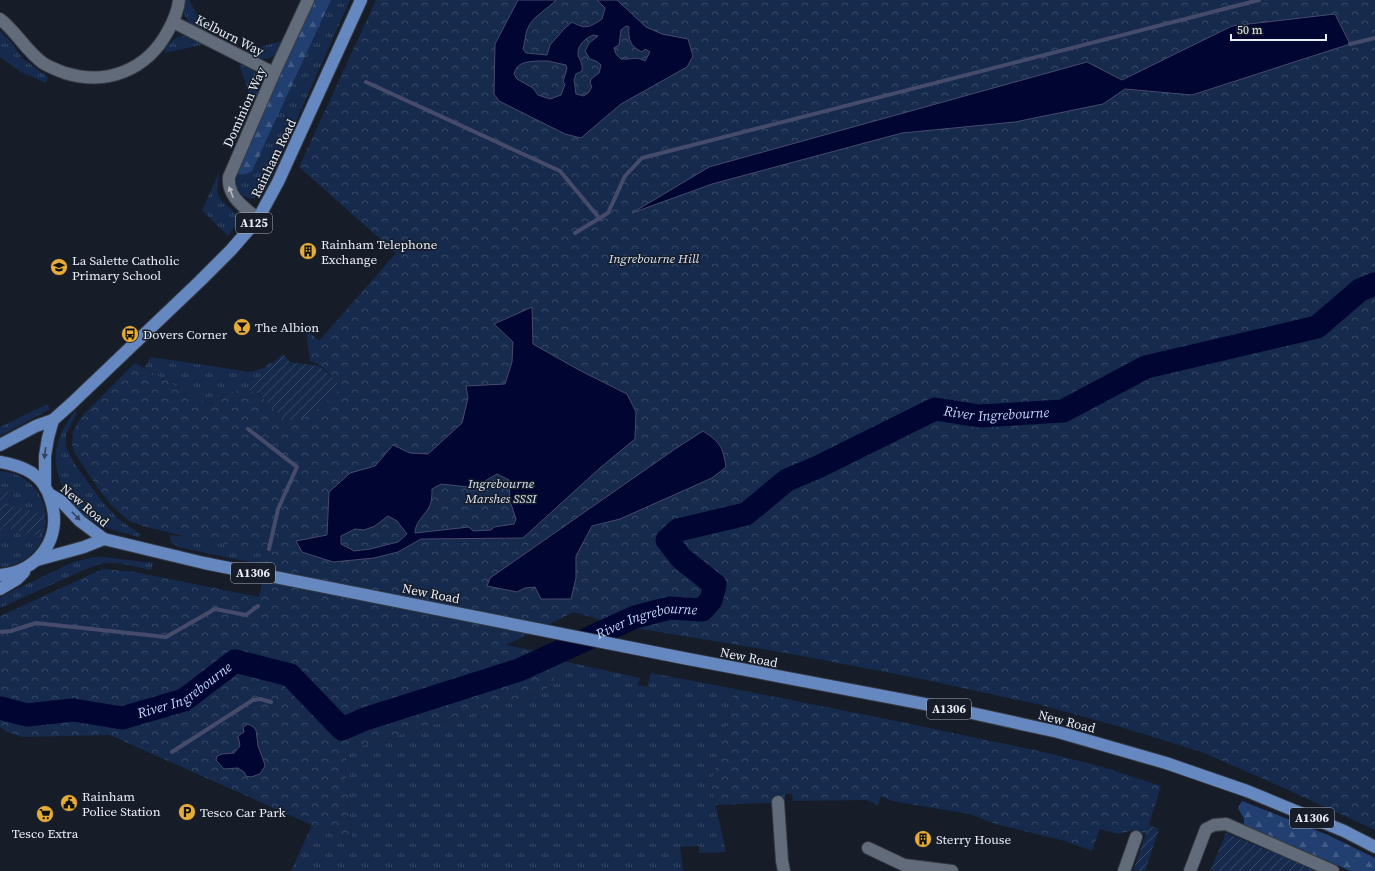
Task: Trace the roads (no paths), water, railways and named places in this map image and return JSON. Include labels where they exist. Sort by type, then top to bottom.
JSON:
[{"type":"main road","name":"Rainham Road","points":[[0,445],[36,426],[53,420],[200,282],[258,219],[278,182],[361,0]]},
{"type":"main road","points":[[0,589],[17,579],[37,560],[50,542],[54,526],[54,510],[47,491],[45,456],[53,420]]},
{"type":"main road","points":[[0,462],[17,465],[33,474],[47,491]]},
{"type":"main road","name":"New Road","points":[[47,491],[61,501],[80,521],[104,539],[204,563],[496,620],[644,651],[960,711],[1058,732],[1166,763],[1247,791],[1344,831],[1375,847]]},
{"type":"main road","name":"New Road","points":[[37,560],[84,547],[104,539]]},
{"type":"main road","points":[[0,575],[11,574],[27,568]]},
{"type":"street","points":[[0,19],[43,63],[56,70],[76,76],[96,78],[113,76],[125,71],[142,62],[153,52],[162,42],[173,22],[179,0]]},
{"type":"street","name":"Dominion Way","points":[[258,219],[235,200],[229,188],[229,177],[274,73],[308,0]]},
{"type":"street","name":"Kelburn Way","points":[[173,22],[274,73]]},
{"type":"street","points":[[778,802],[784,871]]},
{"type":"street","points":[[1190,871],[1199,844],[1206,829],[1214,825],[1226,824],[1333,871]]},
{"type":"street","points":[[1124,871],[1136,837]]},
{"type":"street","points":[[868,848],[904,865],[952,871]]},
{"type":"waterway","points":[[575,233],[608,213],[625,176],[642,158],[1259,0]]},
{"type":"waterway","points":[[1350,44],[1375,38]]},
{"type":"waterway","points":[[366,82],[560,171],[600,219]]},
{"type":"waterway","name":"River Ingrebourne","points":[[0,708],[27,715],[73,710],[122,718],[184,700],[235,661],[290,675],[342,729],[365,719],[519,670],[635,617],[670,608],[702,610],[711,600],[715,585],[681,558],[667,540],[678,530],[746,514],[787,480],[818,467],[935,409],[980,416],[1063,411],[1146,367],[1317,327],[1360,290],[1375,284]]},
{"type":"waterway","points":[[248,429],[297,467],[278,509],[269,549]]},
{"type":"waterway","points":[[0,632],[11,631],[36,623],[166,637],[215,609],[246,615],[258,606]]},
{"type":"waterway","points":[[172,752],[253,700],[260,699],[271,702]]},
{"type":"place","name":"Rainham Telephone Exchange","points":[[308,251]]},
{"type":"place","name":"La Salette Catholic Primary School","points":[[59,267]]},
{"type":"place","name":"The Albion","points":[[242,327]]},
{"type":"place","name":"Dovers Corner","points":[[130,334]]},
{"type":"place","name":"Rainham Police Station","points":[[69,803]]},
{"type":"place","name":"Tesco Car Park","points":[[187,812]]},
{"type":"place","name":"Tesco Extra","points":[[45,814]]},
{"type":"place","name":"Sterry House","points":[[923,839]]},
{"type":"park label","name":"Ingrebourne Hill","points":[[654,258]]},
{"type":"park label","name":"Ingrebourne Marshes SSSI","points":[[501,490]]}]
